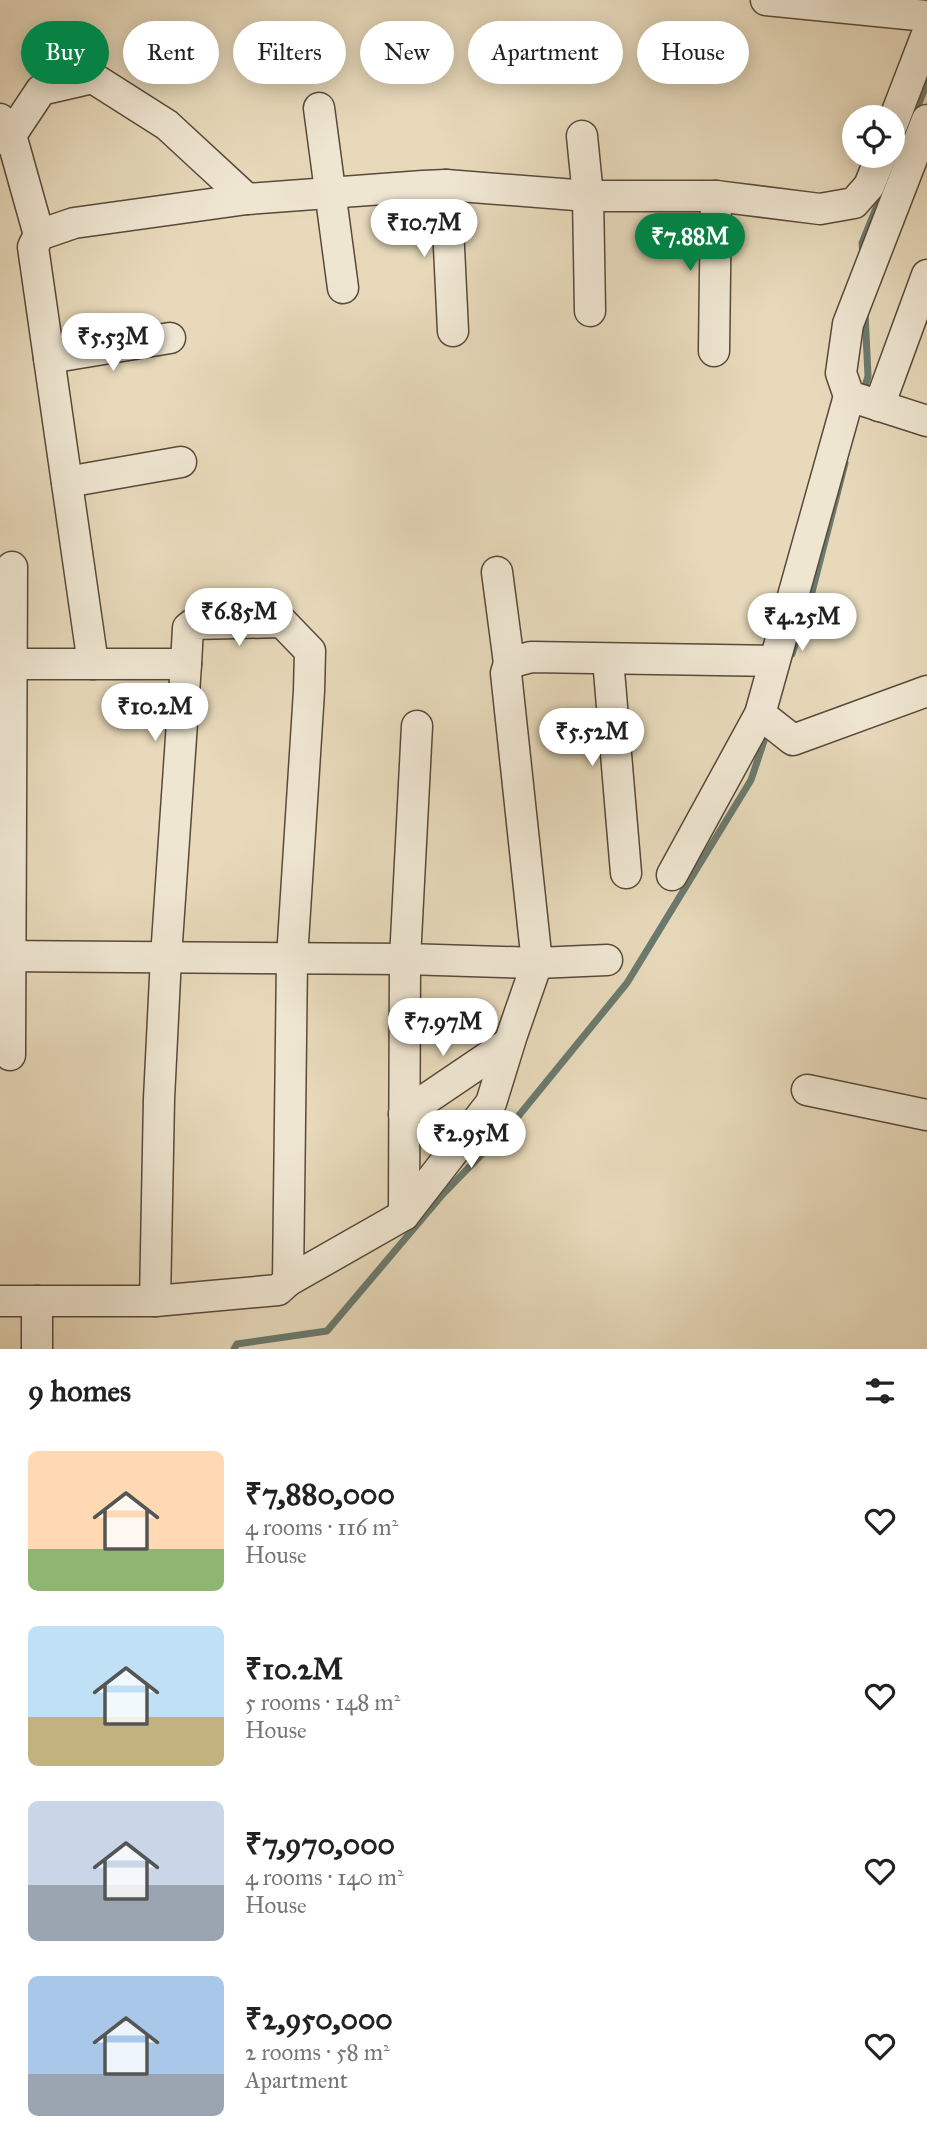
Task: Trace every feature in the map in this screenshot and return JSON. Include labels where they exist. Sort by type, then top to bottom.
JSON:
[{"type":"street","points":[[766,0],[927,16]]},
{"type":"street","points":[[900,105],[927,34]]},
{"type":"street","points":[[39,235],[4,131],[41,90],[93,78],[167,125],[247,200]]},
{"type":"street","points":[[319,108],[343,288]]},
{"type":"street","points":[[672,875],[760,714],[849,396],[841,373],[848,324],[927,120]]},
{"type":"street","points":[[582,136],[587,196],[590,311]]},
{"type":"street","points":[[93,664],[33,247],[39,235],[74,223],[247,200],[446,186],[587,196],[716,196],[820,209],[855,204],[869,186],[876,168]]},
{"type":"street","points":[[446,186],[453,331]]},
{"type":"street","points":[[714,351],[716,196]]},
{"type":"street","points":[[879,406],[927,275]]},
{"type":"street","points":[[49,358],[170,338]]},
{"type":"street","points":[[849,396],[927,421]]},
{"type":"street","points":[[67,482],[181,462]]},
{"type":"street","points":[[10,1055],[6,956],[7,664],[12,567]]},
{"type":"street","points":[[0,1301],[155,1301],[278,1290],[288,1281],[404,1215],[491,1103],[537,963],[506,673],[509,663],[497,572]]},
{"type":"street","points":[[155,1301],[159,1099],[166,957],[188,628],[193,624],[282,622],[310,651],[292,958],[288,1281]]},
{"type":"street","points":[[509,663],[531,657],[773,661]]},
{"type":"street","points":[[608,659],[626,873]]},
{"type":"street","points":[[7,664],[186,664]]},
{"type":"street","points":[[760,714],[793,740],[927,691]]},
{"type":"street","points":[[404,1215],[405,959],[417,726]]},
{"type":"street","points":[[6,956],[405,959],[537,963],[607,960]]},
{"type":"street","points":[[404,1114],[509,1044]]},
{"type":"street","points":[[807,1090],[927,1115]]},
{"type":"street","points":[[37,1301],[37,1349]]},
{"type":"waterway","points":[[913,118],[927,83]]},
{"type":"waterway","points":[[863,255],[862,243],[891,171]]},
{"type":"waterway","points":[[863,394],[868,376],[865,312]]},
{"type":"waterway","points":[[792,654],[811,596],[845,463]]},
{"type":"waterway","points":[[234,1349],[237,1344],[327,1331],[443,1194],[516,1119],[627,983],[751,780],[768,729]]}]
